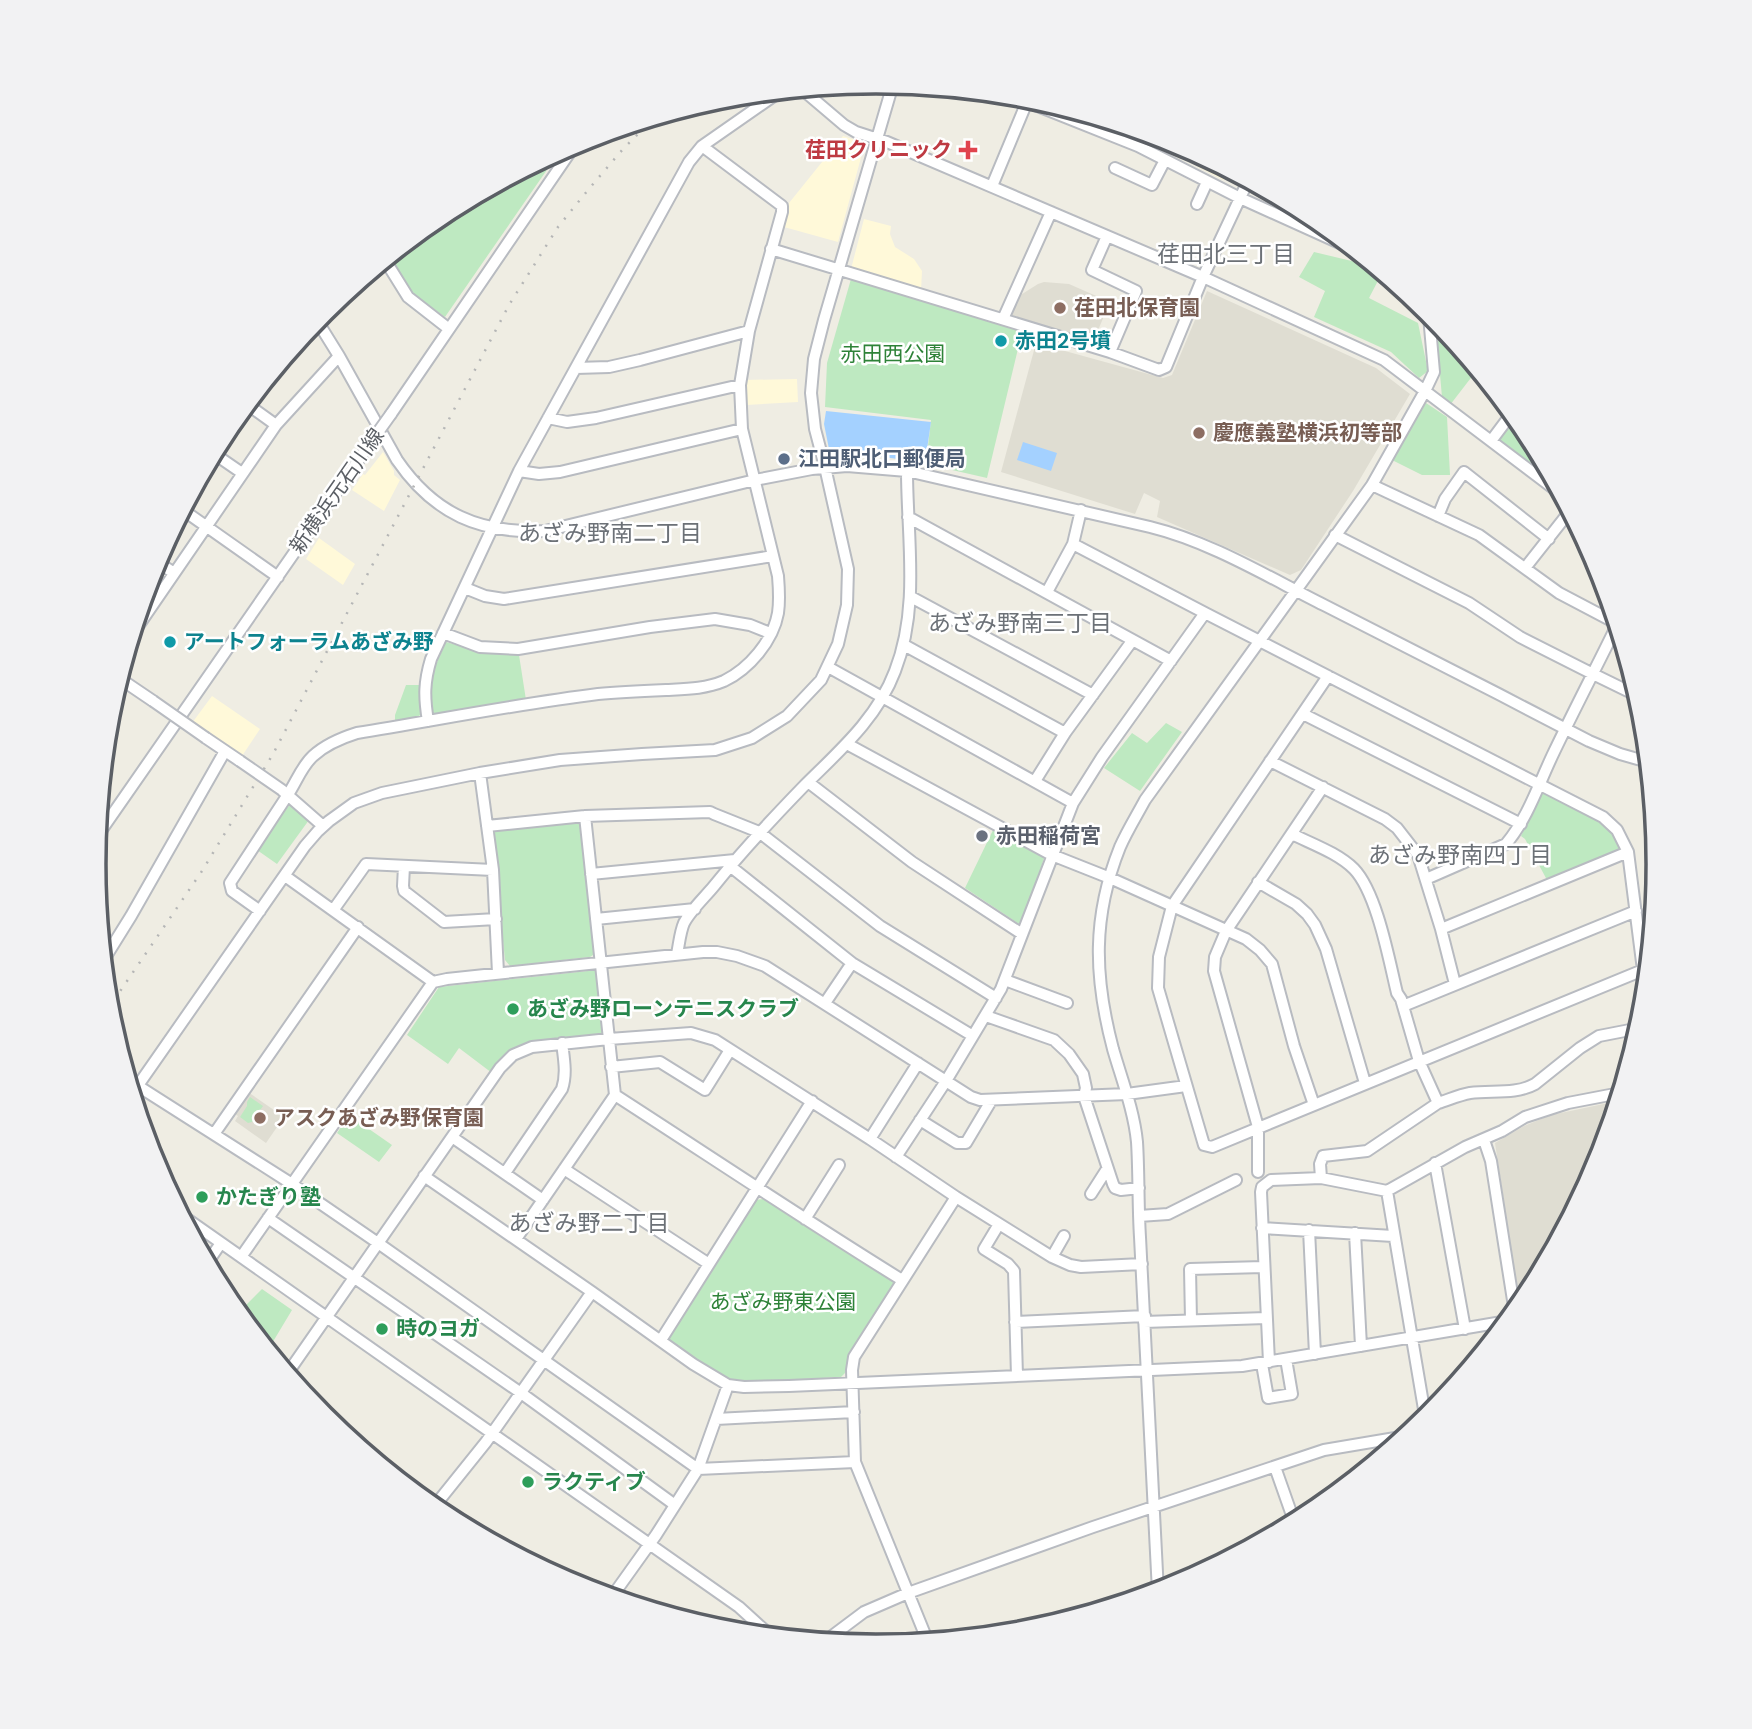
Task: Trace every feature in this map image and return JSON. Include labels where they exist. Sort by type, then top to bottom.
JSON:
[{"type":"street","points":[[139,1085],[305,846],[323,826],[354,803],[382,793],[560,760],[720,749],[752,738],[787,716],[821,680],[842,633],[848,605],[848,569],[815,429],[810,393],[814,359],[824,320],[889,95]]},
{"type":"street","points":[[812,97],[856,132],[877,138],[992,186],[1203,277],[1384,360],[1491,441],[1538,473]]},
{"type":"street","points":[[428,721],[424,699],[425,678],[431,659],[519,471],[689,162],[702,146],[764,103]]},
{"type":"street","points":[[992,186],[1024,109]]},
{"type":"street","points":[[1085,124],[1138,146],[1207,182],[1315,232]]},
{"type":"street","points":[[260,911],[232,891],[230,883],[285,792],[311,758],[342,738],[357,733],[545,700],[612,692],[703,688],[724,680],[747,665],[763,647],[778,615],[780,594],[742,429],[740,385],[749,331],[782,206],[702,146]]},
{"type":"street","points":[[1115,168],[1152,185],[1164,160]]},
{"type":"street","name":"新横浜元石川線","points":[[108,821],[564,161]]},
{"type":"street","points":[[1197,204],[1207,182]]},
{"type":"street","points":[[771,249],[1110,352],[1159,370],[1166,367],[1203,277],[1244,189]]},
{"type":"street","points":[[1003,319],[1051,212]]},
{"type":"street","points":[[1107,236],[1092,270],[1136,291],[1110,352]]},
{"type":"street","points":[[390,268],[408,297],[449,329]]},
{"type":"street","points":[[323,330],[397,460],[414,482],[424,493],[451,512],[472,522],[519,532],[545,531],[755,480],[825,467],[872,467],[907,471],[1160,529],[1188,539],[1219,552],[1565,728],[1620,754],[1638,759]]},
{"type":"street","points":[[576,368],[609,367],[749,331]]},
{"type":"street","points":[[1157,1581],[1137,1139],[1100,989],[1098,960],[1101,911],[1121,845],[1145,800],[1372,485],[1434,372],[1430,331]]},
{"type":"street","points":[[153,601],[276,425],[340,356]]},
{"type":"street","points":[[548,418],[568,422],[596,418],[740,385]]},
{"type":"street","points":[[255,410],[276,425]]},
{"type":"street","points":[[1491,441],[1505,422]]},
{"type":"street","points":[[519,471],[539,474],[560,472],[742,429]]},
{"type":"street","points":[[222,459],[242,473]]},
{"type":"street","points":[[677,954],[684,924],[695,909],[760,832],[847,744],[882,698],[894,675],[904,645],[911,597],[907,471]]},
{"type":"street","points":[[1438,516],[1464,472],[1549,539]]},
{"type":"street","points":[[1372,485],[1479,535],[1559,593],[1605,618]]},
{"type":"street","points":[[1047,592],[1073,544],[1081,510]]},
{"type":"street","points":[[190,515],[278,576]]},
{"type":"street","points":[[908,517],[1171,661]]},
{"type":"street","points":[[1525,568],[1564,519]]},
{"type":"street","points":[[1335,535],[1469,603],[1520,636],[1626,690]]},
{"type":"street","points":[[1073,544],[1602,817],[1618,830],[1628,852],[1641,944]]},
{"type":"street","points":[[465,588],[485,596],[505,599],[773,556]]},
{"type":"street","points":[[166,568],[174,573]]},
{"type":"street","points":[[911,597],[1093,695]]},
{"type":"street","points":[[896,1157],[996,999],[1073,803],[1102,757],[1205,613]]},
{"type":"street","points":[[443,633],[480,647],[518,649],[715,619],[750,625],[770,633]]},
{"type":"street","points":[[1426,879],[1506,844],[1521,824],[1611,636]]},
{"type":"street","points":[[1035,780],[1065,733],[1132,641]]},
{"type":"street","points":[[904,645],[1065,733]]},
{"type":"street","points":[[828,667],[1073,803]]},
{"type":"street","points":[[1328,677],[1172,906],[1160,949],[1158,988],[1204,1145],[1212,1147],[1638,972]]},
{"type":"street","points":[[128,684],[285,792],[323,826]]},
{"type":"street","points":[[1303,714],[1521,824]]},
{"type":"street","points":[[847,744],[1052,855],[1246,939],[1272,964],[1314,1105]]},
{"type":"street","points":[[111,948],[225,751]]},
{"type":"street","points":[[1270,761],[1385,819],[1397,828],[1418,855],[1455,984]]},
{"type":"street","points":[[480,773],[493,870],[499,973]]},
{"type":"street","points":[[808,782],[912,862],[1023,934]]},
{"type":"street","points":[[1258,1172],[1258,1127],[1214,971],[1215,957],[1226,931],[1323,788]]},
{"type":"street","points":[[487,826],[585,816],[710,812],[760,832],[880,926],[996,999]]},
{"type":"street","points":[[516,1239],[615,1095],[585,816]]},
{"type":"street","points":[[1292,834],[1343,860],[1355,870],[1368,890],[1376,909],[1397,993],[1419,1061],[1438,1103]]},
{"type":"street","points":[[1441,929],[1628,852]]},
{"type":"street","points":[[591,874],[733,863],[852,963],[973,1036]]},
{"type":"street","points":[[334,909],[366,864],[493,870]]},
{"type":"street","points":[[404,866],[404,891],[444,922],[496,919]]},
{"type":"street","points":[[285,876],[433,982],[600,962],[717,952],[754,961],[776,972],[974,1099],[991,1101],[1084,1097],[1186,1086]]},
{"type":"street","points":[[1258,882],[1296,904],[1315,925],[1326,949],[1365,1083]]},
{"type":"street","points":[[596,919],[695,909]]},
{"type":"street","points":[[1403,1006],[1636,911]]},
{"type":"street","points":[[214,1134],[358,928]]},
{"type":"street","points":[[825,1003],[852,963]]},
{"type":"street","points":[[1005,980],[1067,1003]]},
{"type":"street","points":[[241,1258],[433,982]]},
{"type":"street","points":[[986,1016],[1055,1041],[1069,1054],[1083,1074],[1086,1088],[1084,1097],[1115,1188],[1139,1188]]},
{"type":"street","points":[[1321,1178],[1320,1164],[1323,1156],[1367,1151],[1438,1103],[1468,1093],[1527,1088],[1599,1036],[1628,1030]]},
{"type":"street","points":[[292,1366],[500,1068],[513,1055],[532,1047],[562,1043],[691,1033],[715,1040],[1052,1257],[1081,1267],[1142,1264]]},
{"type":"street","points":[[505,1173],[562,1089],[565,1071],[562,1043]]},
{"type":"street","points":[[611,1067],[660,1062],[705,1090],[730,1050]]},
{"type":"street","points":[[870,1139],[918,1063]]},
{"type":"street","points":[[141,1093],[214,1134],[292,1184],[698,1469],[855,1462]]},
{"type":"street","points":[[615,1095],[902,1280]]},
{"type":"street","points":[[1286,1359],[1292,1394],[1268,1398],[1261,1192],[1262,1187],[1270,1180],[1321,1178],[1387,1191],[1525,1117],[1568,1102],[1610,1095]]},
{"type":"street","points":[[661,1340],[811,1101]]},
{"type":"street","points":[[920,1120],[957,1143],[966,1143],[991,1101]]},
{"type":"street","points":[[452,1137],[543,1200]]},
{"type":"street","points":[[1484,1140],[1491,1161],[1513,1296]]},
{"type":"street","points":[[1435,1163],[1465,1329]]},
{"type":"street","points":[[805,1219],[838,1165]]},
{"type":"street","points":[[564,1169],[709,1264]]},
{"type":"street","points":[[1091,1194],[1107,1169]]},
{"type":"street","points":[[424,1176],[693,1364],[728,1385],[755,1387],[1226,1367],[1266,1363],[1494,1324]]},
{"type":"street","points":[[1139,1216],[1168,1214],[1236,1180]]},
{"type":"street","points":[[1387,1191],[1423,1405]]},
{"type":"street","points":[[924,1633],[855,1462],[852,1370],[854,1357],[956,1197]]},
{"type":"street","points":[[268,1218],[675,1505]]},
{"type":"street","points":[[999,1224],[984,1249],[1014,1271],[1017,1376]]},
{"type":"street","points":[[196,1225],[739,1607],[759,1625]]},
{"type":"street","points":[[1262,1228],[1394,1236]]},
{"type":"street","points":[[1309,1230],[1315,1354]]},
{"type":"street","points":[[1356,1233],[1360,1346]]},
{"type":"street","points":[[1052,1257],[1065,1236]]},
{"type":"street","points":[[213,1255],[221,1243]]},
{"type":"street","points":[[1191,1320],[1190,1269],[1264,1267]]},
{"type":"street","points":[[440,1499],[493,1433],[592,1292]]},
{"type":"street","points":[[1015,1322],[1266,1318]]},
{"type":"street","points":[[617,1590],[698,1469],[728,1385]]},
{"type":"street","points":[[716,1419],[854,1412]]},
{"type":"street","points":[[836,1633],[864,1612],[908,1593],[1324,1450],[1388,1439]]},
{"type":"street","points":[[1275,1467],[1291,1513]]},
{"type":"shaded area","points":[[843,136],[865,143],[838,242],[784,227],[789,203]]},
{"type":"shaded area","points":[[1199,166],[1225,178],[1224,180]]},
{"type":"shaded area","points":[[864,219],[891,226],[890,234],[895,247],[914,259],[922,271],[921,291],[851,269]]},
{"type":"shaded area","name":"荏田北保育園","points":[[1044,282],[1069,284],[1110,302],[1093,342],[1010,318],[1009,313],[1017,296]]},
{"type":"shaded area","name":"慶應義塾横浜初等部","points":[[1207,291],[1376,368],[1410,394],[1353,491],[1301,570],[1290,575],[1157,517],[1160,501],[1144,493],[1135,514],[1001,472],[1036,343],[1163,378],[1172,375]]},
{"type":"shaded area","points":[[797,379],[798,402],[746,405],[744,380]]},
{"type":"shaded area","points":[[383,452],[394,475],[400,480],[384,511],[352,490]]},
{"type":"shaded area","points":[[319,538],[355,564],[343,585],[306,559]]},
{"type":"shaded area","points":[[212,696],[260,729],[242,756],[192,723]]},
{"type":"shaded area","name":"アスクあざみ野保育園","points":[[248,1092],[284,1117],[266,1143],[235,1121],[238,1116],[233,1113]]},
{"type":"shaded area","points":[[1608,1103],[1567,1205],[1517,1290],[1495,1143],[1524,1126],[1551,1115]]},
{"type":"green space","points":[[548,168],[445,317],[413,294],[395,264],[448,224]]},
{"type":"green space","points":[[1314,252],[1354,262],[1378,281],[1369,298],[1418,323],[1428,371],[1419,378],[1391,352],[1314,317],[1325,291],[1299,277]]},
{"type":"green space","name":"赤田西公園","points":[[851,279],[1022,332],[987,478],[926,464],[931,420],[825,407],[827,363]]},
{"type":"green space","points":[[1437,338],[1472,377],[1450,405],[1442,397]]},
{"type":"green space","points":[[1426,403],[1447,417],[1450,475],[1422,475],[1392,460]]},
{"type":"green space","points":[[1508,426],[1539,473],[1497,442]]},
{"type":"green space","points":[[446,642],[478,651],[519,655],[526,700],[433,715],[430,678]]},
{"type":"green space","points":[[406,685],[420,685],[422,713],[418,717],[395,722],[395,715]]},
{"type":"green space","points":[[1166,723],[1182,732],[1140,791],[1104,768],[1132,733],[1147,743]]},
{"type":"green space","points":[[1543,790],[1592,815],[1614,830],[1624,849],[1547,880],[1521,836]]},
{"type":"green space","points":[[290,804],[309,820],[277,864],[257,850]]},
{"type":"green space","name":"あざみ野ローンテニスクラブ","points":[[574,821],[581,824],[596,953],[590,957],[510,966],[505,960],[492,835],[495,830]]},
{"type":"green space","points":[[994,828],[1045,855],[1022,926],[965,888]]},
{"type":"green space","name":"あざみ野ローンテニスクラブ","points":[[597,970],[604,1031],[601,1036],[527,1045],[492,1073],[459,1048],[448,1064],[407,1035],[439,987]]},
{"type":"green space","points":[[250,1097],[263,1106],[252,1122],[248,1123],[240,1117]]},
{"type":"green space","points":[[349,1115],[392,1145],[379,1162],[337,1133]]},
{"type":"green space","name":"あざみ野東公園","points":[[763,1199],[892,1279],[894,1285],[851,1353],[845,1373],[841,1377],[732,1381],[719,1376],[670,1343],[669,1336],[755,1200]]},
{"type":"green space","points":[[262,1289],[292,1310],[273,1342],[246,1305]]},
{"type":"water","points":[[826,411],[931,422],[925,463],[870,455],[830,454],[824,424]]},
{"type":"water","points":[[1023,442],[1057,453],[1051,471],[1017,460]]},
{"type":"railway","points":[[118,995],[202,871],[273,754],[509,305],[558,227],[641,131]]},
{"type":"place","name":"荏田クリニック","points":[[968,150]]},
{"type":"place","name":"荏田北保育園","points":[[1060,308]]},
{"type":"place","name":"赤田2号墳","points":[[1001,341]]},
{"type":"place","name":"慶應義塾横浜初等部","points":[[1199,433]]},
{"type":"place","name":"江田駅北口郵便局","points":[[784,459]]},
{"type":"place","name":"アートフォーラムあざみ野","points":[[170,642]]},
{"type":"place","name":"赤田稲荷宮","points":[[982,836]]},
{"type":"place","name":"あざみ野ローンテニスクラブ","points":[[513,1009]]},
{"type":"place","name":"アスクあざみ野保育園","points":[[260,1118]]},
{"type":"place","name":"かたぎり塾","points":[[202,1197]]},
{"type":"place","name":"時のヨガ","points":[[382,1329]]},
{"type":"place","name":"ラクティブ","points":[[528,1482]]},
{"type":"district","name":"荏田北三丁目","points":[[1226,254]]},
{"type":"district","name":"あざみ野南二丁目","points":[[610,533]]},
{"type":"district","name":"あざみ野南三丁目","points":[[1020,623]]},
{"type":"district","name":"あざみ野南四丁目","points":[[1460,855]]},
{"type":"district","name":"あざみ野二丁目","points":[[589,1223]]}]
